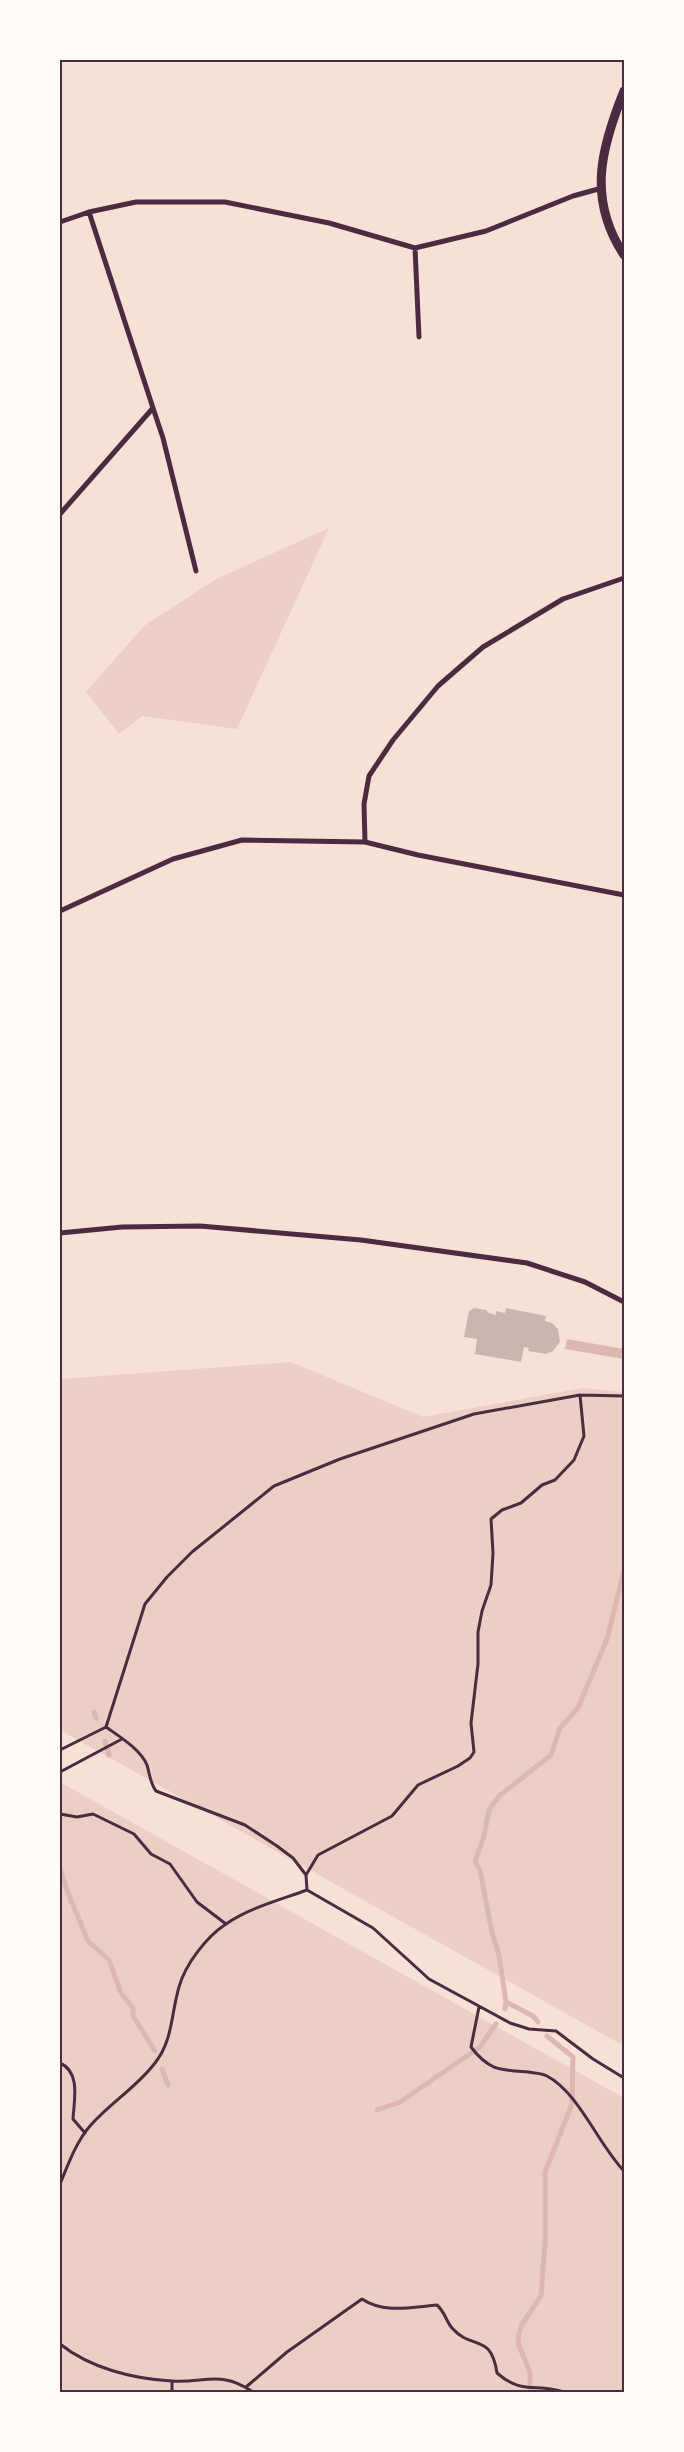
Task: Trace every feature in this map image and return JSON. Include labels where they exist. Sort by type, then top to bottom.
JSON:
[{"type":"street","points":[[624,91],[613,119],[602,159],[604,215],[615,241],[624,255]]},
{"type":"street","points":[[60,222],[89,212],[136,202],[224,202],[329,223],[415,248],[486,231],[574,196],[602,188]]},
{"type":"street","points":[[89,212],[163,438],[196,571]]},
{"type":"street","points":[[415,248],[419,337]]},
{"type":"street","points":[[60,514],[153,408]]},
{"type":"street","points":[[365,842],[364,804],[369,776],[393,740],[438,686],[484,647],[563,599],[624,578]]},
{"type":"street","points":[[60,911],[173,859],[242,840],[365,842],[418,855],[624,895]]},
{"type":"street","points":[[60,1233],[122,1227],[200,1226],[361,1240],[527,1263],[585,1282],[624,1302]]},
{"type":"path","points":[[306,1875],[318,1855],[342,1840],[365,1832],[392,1816],[418,1785],[458,1766],[470,1758],[474,1752],[470,1723],[478,1664],[478,1632],[491,1585],[493,1553],[491,1519],[502,1510],[521,1503],[542,1485],[555,1480],[574,1460],[584,1436],[580,1395]]},
{"type":"path","points":[[60,1750],[106,1728],[145,1604],[167,1577],[192,1552],[274,1486],[340,1459],[474,1414],[580,1395],[624,1396]]},
{"type":"path","points":[[106,1728],[123,1738],[146,1764],[152,1785],[156,1791],[245,1825],[293,1858],[306,1875],[307,1890]]},
{"type":"path","points":[[61,1771],[123,1738]]},
{"type":"path","points":[[60,1814],[77,1817],[93,1814],[134,1834],[151,1854],[170,1864],[197,1902],[226,1924]]},
{"type":"path","points":[[60,2184],[85,2133],[105,2110],[142,2078],[156,2062],[170,2032],[179,1987],[184,1973],[205,1944],[226,1924],[259,1908],[307,1890]]},
{"type":"path","points":[[307,1890],[373,1928],[429,1979],[479,2007],[521,2027],[556,2031],[593,2059],[624,2078]]},
{"type":"path","points":[[479,2007],[471,2047],[478,2057],[500,2071],[545,2074],[567,2092],[599,2140],[624,2171]]},
{"type":"path","points":[[60,2063],[64,2065],[76,2083],[73,2119],[85,2133]]},
{"type":"path","points":[[246,2387],[287,2352],[362,2299],[372,2305],[384,2308],[404,2309],[437,2305],[444,2311],[452,2328],[467,2338],[485,2345],[494,2356],[497,2373],[506,2381],[517,2387],[551,2388],[564,2392]]},
{"type":"path","points":[[60,2344],[100,2367],[172,2381],[215,2378],[238,2382],[253,2392]]},
{"type":"path","points":[[172,2381],[172,2392]]},
{"type":"shaded area","points":[[329,528],[237,729],[142,716],[119,734],[86,692],[145,625],[218,578]]},
{"type":"shaded area","points":[[567,1339],[624,1349],[624,1359],[565,1349]]},
{"type":"shaded area","points":[[291,1362],[423,1417],[582,1388],[624,1392],[624,2046],[60,1730],[60,1379]]},
{"type":"shaded area","points":[[60,1782],[624,2098],[624,2392],[60,2392]]},
{"type":"building","points":[[474,1308],[486,1310],[496,1315],[496,1311],[505,1313],[506,1308],[546,1316],[545,1321],[552,1323],[558,1329],[560,1342],[553,1351],[546,1354],[528,1351],[529,1348],[524,1347],[521,1362],[475,1354],[477,1339],[464,1337],[469,1311]]},
{"type":"waterway","points":[[505,2009],[506,2002],[499,1955],[492,1933],[480,1870],[475,1861],[484,1836],[489,1810],[499,1796],[551,1755],[560,1728],[578,1708],[607,1639],[624,1570]]},
{"type":"waterway","points":[[94,1712],[96,1718]]},
{"type":"waterway","points":[[105,1741],[109,1755]]},
{"type":"waterway","points":[[60,1868],[66,1888],[88,1941],[109,1960],[121,1993],[133,2008],[133,2016],[155,2051]]},
{"type":"waterway","points":[[506,2002],[533,2016],[538,2022]]},
{"type":"waterway","points":[[377,2110],[400,2102],[480,2047],[496,2024]]},
{"type":"waterway","points":[[530,2392],[530,2372],[519,2346],[518,2338],[521,2326],[541,2296],[545,2243],[545,2172],[572,2104],[573,2057],[547,2036]]},
{"type":"waterway","points":[[162,2069],[168,2085]]}]
